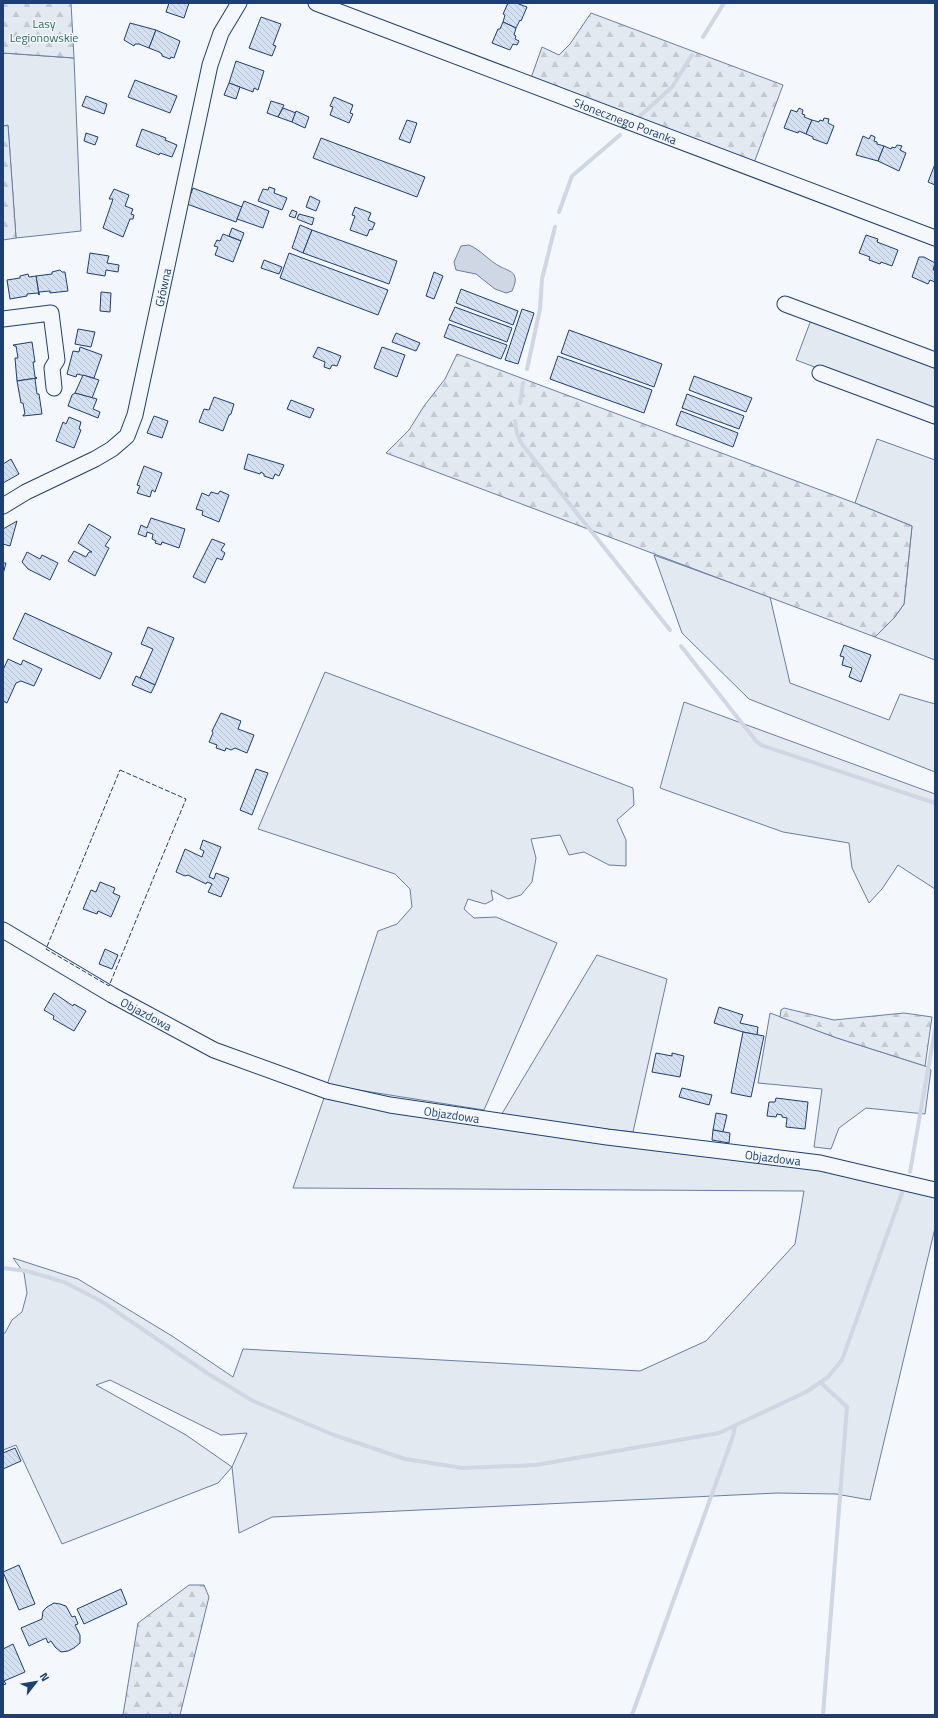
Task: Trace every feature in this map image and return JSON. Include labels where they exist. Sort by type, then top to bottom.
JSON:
[{"type":"street","name":"Główna","points":[[3,506],[26,492],[95,459],[112,449],[127,436],[135,415],[210,65],[221,33],[239,3]]},
{"type":"street","name":"Słonecznego Poranka","points":[[316,3],[935,238]]},
{"type":"street","points":[[784,304],[935,360]]},
{"type":"street","points":[[3,319],[52,313],[57,360],[52,368],[54,388]]},
{"type":"street","points":[[820,373],[935,416]]},
{"type":"street","name":"Objazdowa","points":[[3,930],[112,995],[214,1050],[327,1091],[406,1108],[607,1137],[820,1163],[935,1190]]},
{"type":"green space","name":"Lasy Legionowskie","points":[[3,3],[71,3],[74,58],[3,53]]},
{"type":"green space","points":[[591,13],[783,85],[754,163],[531,78],[542,47],[559,55],[570,44]]},
{"type":"green space","points":[[3,53],[74,58],[81,231],[16,238],[8,126],[3,126]]},
{"type":"green space","points":[[8,125],[16,238],[3,240],[3,126]]},
{"type":"green space","points":[[811,320],[935,367],[935,412],[796,360]]},
{"type":"green space","points":[[457,354],[855,503],[912,526],[904,604],[894,618],[875,637],[386,453],[409,430],[424,406],[445,379]]},
{"type":"green space","points":[[877,439],[935,460],[935,660],[875,637],[894,618],[904,604],[912,526],[855,503]]},
{"type":"green space","points":[[654,555],[770,597],[790,683],[889,720],[900,694],[935,704],[935,772],[749,699],[682,633]]},
{"type":"green space","points":[[325,672],[633,788],[634,805],[617,820],[626,840],[626,866],[609,865],[584,852],[569,855],[560,835],[531,839],[536,858],[532,882],[521,895],[508,899],[491,890],[493,900],[485,904],[468,899],[464,909],[474,918],[496,917],[557,943],[484,1110],[327,1085],[378,931],[397,924],[412,907],[410,889],[395,874],[258,829]]},
{"type":"green space","points":[[684,702],[935,794],[935,889],[898,865],[882,889],[869,903],[852,868],[849,843],[783,832],[660,788]]},
{"type":"green space","points":[[597,955],[667,979],[633,1132],[500,1117]]},
{"type":"green space","points":[[784,1008],[834,1020],[904,1013],[932,1017],[925,1066],[837,1038],[780,1017],[781,1010]]},
{"type":"green space","points":[[770,1013],[837,1038],[925,1066],[931,1070],[925,1114],[866,1108],[839,1128],[831,1149],[814,1147],[822,1089],[758,1083]]},
{"type":"green space","points":[[325,1095],[361,1106],[712,1156],[807,1166],[897,1185],[900,1190],[935,1190],[935,1228],[870,1500],[836,1494],[777,1493],[272,1517],[239,1533],[232,1467],[218,1483],[62,1544],[16,1445],[3,1450],[3,1334],[12,1320],[22,1312],[27,1293],[24,1273],[13,1258],[78,1279],[172,1336],[233,1377],[243,1349],[640,1371],[706,1341],[795,1244],[804,1191],[293,1188]],"holes":[[[110,1380],[221,1435],[247,1433],[232,1467],[186,1435],[96,1385]]]},
{"type":"green space","points":[[189,1585],[204,1585],[209,1597],[180,1715],[123,1715],[138,1623]]},
{"type":"shaded area","points":[[469,245],[497,265],[513,274],[515,281],[512,291],[506,293],[495,289],[476,274],[456,270],[454,262],[461,246]]},
{"type":"building","points":[[169,3],[189,3],[184,18],[166,12]]},
{"type":"building","points":[[508,3],[516,3],[527,7],[516,28],[503,22],[505,15],[503,14]]},
{"type":"building","points":[[261,17],[281,24],[273,45],[276,46],[272,56],[249,48]]},
{"type":"building","points":[[503,22],[516,28],[514,35],[516,36],[515,39],[519,41],[517,45],[513,44],[510,50],[492,43]]},
{"type":"building","points":[[130,23],[156,30],[149,48],[139,44],[135,44],[134,46],[124,40]]},
{"type":"building","points":[[156,30],[180,41],[174,58],[171,57],[170,59],[162,56],[159,52],[149,48]]},
{"type":"building","points":[[236,61],[264,71],[258,90],[254,88],[253,92],[229,83]]},
{"type":"building","points":[[135,80],[177,96],[170,113],[128,97]]},
{"type":"building","points":[[229,83],[240,87],[236,99],[224,95]]},
{"type":"building","points":[[86,96],[107,104],[104,114],[82,106]]},
{"type":"building","points":[[334,97],[353,105],[350,113],[353,114],[349,123],[330,115],[333,107],[330,106]]},
{"type":"building","points":[[271,101],[284,105],[278,117],[267,113]]},
{"type":"building","points":[[283,108],[296,113],[292,122],[278,117]]},
{"type":"building","points":[[799,108],[803,110],[802,114],[805,115],[804,117],[812,120],[806,134],[784,128],[791,110],[797,112]]},
{"type":"building","points":[[296,111],[309,117],[305,128],[292,122]]},
{"type":"building","points":[[824,118],[829,119],[828,123],[834,126],[827,144],[813,139],[813,137],[806,134],[812,120],[819,122],[820,120],[823,121]]},
{"type":"building","points":[[407,120],[417,123],[410,143],[399,139]]},
{"type":"building","points":[[142,129],[166,138],[165,140],[177,145],[172,157],[160,153],[159,155],[136,146]]},
{"type":"building","points":[[86,133],[98,137],[95,145],[84,141]]},
{"type":"building","points":[[871,135],[875,137],[874,141],[877,142],[877,144],[884,146],[878,161],[856,155],[863,136],[869,139]]},
{"type":"building","points":[[321,138],[425,177],[417,197],[313,158]]},
{"type":"building","points":[[897,145],[902,146],[900,150],[906,153],[899,171],[878,161],[884,146],[891,149],[892,147],[895,148]]},
{"type":"building","points":[[935,164],[935,185],[928,182]]},
{"type":"building","points":[[269,187],[275,189],[274,193],[287,198],[282,210],[258,201],[263,189],[268,190]]},
{"type":"building","points":[[193,188],[242,207],[236,222],[187,204]]},
{"type":"building","points":[[114,189],[129,195],[125,206],[133,209],[131,214],[134,215],[133,219],[130,219],[123,237],[103,228],[113,199],[109,199]]},
{"type":"building","points":[[310,196],[320,201],[316,211],[306,207]]},
{"type":"building","points":[[244,201],[269,211],[263,228],[237,219]]},
{"type":"building","points":[[355,207],[371,213],[368,220],[375,223],[367,236],[350,230],[355,216],[352,215]]},
{"type":"building","points":[[292,210],[297,212],[295,218],[289,216]]},
{"type":"building","points":[[299,214],[314,218],[312,225],[297,219]]},
{"type":"building","points":[[300,225],[312,230],[303,253],[292,248]]},
{"type":"building","points":[[232,228],[244,233],[241,241],[229,236]]},
{"type":"building","points":[[312,230],[397,261],[389,284],[303,253]]},
{"type":"building","points":[[223,234],[241,241],[233,262],[215,255],[218,247],[214,246],[217,240],[220,241]]},
{"type":"building","points":[[866,235],[878,239],[877,242],[898,250],[892,266],[869,260],[870,257],[859,253]]},
{"type":"building","points":[[90,253],[109,256],[107,263],[119,265],[118,272],[106,270],[105,276],[87,273]]},
{"type":"building","points":[[289,253],[388,290],[378,315],[280,278]]},
{"type":"building","points":[[919,257],[924,257],[935,263],[933,270],[935,270],[935,282],[930,280],[928,284],[912,277]]},
{"type":"building","points":[[264,260],[282,267],[279,274],[261,268]]},
{"type":"building","points":[[60,270],[65,272],[68,291],[50,293],[50,291],[39,292],[39,295],[36,276],[52,274],[52,272]]},
{"type":"building","points":[[434,272],[443,276],[434,299],[426,296]]},
{"type":"building","points":[[28,274],[29,277],[36,276],[39,295],[38,293],[27,294],[27,296],[10,299],[7,280],[20,278],[20,276]]},
{"type":"building","points":[[461,289],[518,311],[513,325],[456,303]]},
{"type":"building","points":[[101,292],[111,293],[110,312],[100,311]]},
{"type":"building","points":[[455,307],[512,328],[507,342],[449,320]]},
{"type":"building","points":[[522,309],[534,313],[518,364],[505,360]]},
{"type":"building","points":[[449,324],[507,345],[501,359],[444,337]]},
{"type":"building","points":[[78,329],[95,332],[91,347],[75,344]]},
{"type":"building","points":[[569,330],[662,364],[654,387],[561,353]]},
{"type":"building","points":[[396,333],[420,343],[416,351],[392,342]]},
{"type":"building","points":[[32,342],[35,362],[33,362],[35,377],[37,378],[17,381],[15,358],[18,358],[16,346],[13,345]]},
{"type":"building","points":[[80,347],[102,355],[94,378],[77,374],[76,377],[67,374],[73,351],[79,352]]},
{"type":"building","points":[[318,347],[341,356],[337,366],[332,365],[330,369],[324,367],[325,362],[313,357]]},
{"type":"building","points":[[382,347],[405,355],[397,377],[374,368]]},
{"type":"building","points":[[558,356],[652,390],[644,413],[550,379]]},
{"type":"building","points":[[83,375],[99,380],[92,398],[75,393]]},
{"type":"building","points":[[694,376],[752,398],[746,412],[689,390]]},
{"type":"building","points":[[37,378],[35,379],[37,394],[39,394],[42,414],[23,416],[25,414],[23,403],[21,403],[17,381]]},
{"type":"building","points":[[75,393],[97,399],[93,409],[100,412],[98,418],[68,406],[72,395]]},
{"type":"building","points":[[687,394],[744,416],[739,429],[682,408]]},
{"type":"building","points":[[214,397],[234,404],[223,431],[199,422],[204,409],[209,410]]},
{"type":"building","points":[[291,400],[314,409],[310,418],[287,409]]},
{"type":"building","points":[[681,411],[738,433],[733,447],[676,425]]},
{"type":"building","points":[[154,416],[168,421],[162,438],[147,433]]},
{"type":"building","points":[[69,417],[81,422],[79,429],[81,430],[74,448],[56,441],[63,422],[66,424]]},
{"type":"building","points":[[248,454],[284,465],[279,476],[275,474],[273,479],[264,476],[261,472],[260,474],[244,469]]},
{"type":"building","points":[[11,459],[19,474],[3,483],[3,464]]},
{"type":"building","points":[[144,466],[162,473],[155,492],[152,490],[150,497],[137,493],[140,486],[137,485]]},
{"type":"building","points":[[220,491],[229,495],[219,522],[202,515],[203,511],[196,509],[202,493],[209,496],[211,492],[218,494]]},
{"type":"building","points":[[151,518],[185,529],[179,548],[162,542],[161,545],[155,543],[156,541],[152,539],[153,534],[147,532],[146,537],[138,534],[141,525],[147,528]]},
{"type":"building","points":[[17,521],[10,546],[3,544],[3,529]]},
{"type":"building","points":[[89,524],[111,537],[105,546],[109,548],[95,576],[68,561],[74,551],[86,557],[89,552],[92,552],[78,543]]},
{"type":"building","points":[[212,539],[225,544],[221,550],[225,553],[222,560],[217,558],[205,583],[193,577]]},
{"type":"building","points":[[27,552],[40,559],[42,555],[58,563],[50,580],[28,569],[22,562]]},
{"type":"building","points":[[3,563],[6,563],[3,574]]},
{"type":"building","points":[[25,613],[112,653],[100,679],[13,639]]},
{"type":"building","points":[[148,627],[174,638],[155,685],[140,678],[153,649],[141,644]]},
{"type":"building","points":[[844,645],[871,655],[861,682],[849,677],[852,668],[842,665],[844,657],[840,656]]},
{"type":"building","points":[[8,659],[21,665],[23,660],[42,669],[34,686],[21,681],[16,683],[7,703],[3,701],[3,670]]},
{"type":"building","points":[[136,676],[155,685],[151,693],[132,685]]},
{"type":"building","points":[[221,713],[241,721],[238,729],[254,735],[247,753],[235,748],[231,750],[226,748],[225,751],[216,748],[217,745],[209,742],[213,733],[212,731]]},
{"type":"building","points":[[256,769],[268,773],[252,815],[240,810]]},
{"type":"building","points":[[203,840],[221,847],[209,877],[214,879],[216,873],[229,878],[221,897],[208,892],[212,884],[207,882],[206,884],[188,875],[185,876],[176,872],[185,849],[202,857],[204,851],[200,849]]},
{"type":"building","points":[[100,882],[115,888],[113,893],[120,896],[111,917],[98,911],[97,914],[83,909],[91,890],[96,892]]},
{"type":"building","points":[[105,949],[118,955],[112,969],[99,964]]},
{"type":"building","points":[[54,993],[73,1006],[74,1004],[86,1011],[74,1031],[53,1019],[54,1016],[44,1010]]},
{"type":"building","points":[[719,1007],[743,1015],[740,1023],[758,1027],[757,1035],[714,1023]]},
{"type":"building","points":[[743,1032],[764,1036],[751,1097],[731,1093]]},
{"type":"building","points":[[656,1053],[672,1056],[672,1053],[684,1056],[680,1077],[652,1072]]},
{"type":"building","points":[[682,1088],[712,1095],[709,1105],[679,1097]]},
{"type":"building","points":[[776,1098],[808,1102],[805,1129],[786,1127],[787,1118],[782,1117],[782,1115],[777,1114],[776,1117],[767,1116],[769,1102],[775,1102]]},
{"type":"building","points":[[716,1113],[727,1115],[723,1132],[713,1130]]},
{"type":"building","points":[[713,1130],[730,1133],[729,1143],[712,1140]]},
{"type":"building","points":[[15,1448],[21,1461],[3,1469],[3,1453]]},
{"type":"building","points":[[19,1565],[35,1604],[19,1610],[3,1572]]},
{"type":"building","points":[[121,1589],[127,1604],[84,1624],[77,1609]]},
{"type":"building","points":[[54,1603],[66,1606],[72,1617],[75,1616],[78,1624],[75,1625],[80,1635],[80,1643],[68,1651],[61,1652],[51,1641],[48,1643],[46,1638],[29,1646],[21,1628],[42,1619],[43,1611]]},
{"type":"building","points":[[13,1644],[25,1672],[4,1681],[6,1684],[3,1685],[3,1649]]},
{"type":"waterway","points":[[703,37],[724,3]]},
{"type":"waterway","points":[[638,118],[672,87],[692,55]]},
{"type":"waterway","points":[[559,212],[572,176],[620,135]]},
{"type":"waterway","points":[[527,369],[540,309],[542,279],[555,227]]},
{"type":"waterway","points":[[520,403],[523,383]]},
{"type":"waterway","points":[[515,421],[517,433],[521,443],[670,630]]},
{"type":"waterway","points":[[681,646],[756,741],[761,745],[935,803]]},
{"type":"waterway","points":[[910,1172],[935,1029]]},
{"type":"waterway","points":[[3,1268],[27,1271],[64,1282],[101,1301],[207,1373],[253,1401],[334,1435],[405,1459],[463,1468],[536,1465],[719,1433],[806,1392],[828,1377],[842,1360],[902,1193]]},
{"type":"waterway","points":[[820,1382],[847,1407],[823,1715]]},
{"type":"waterway","points":[[632,1715],[733,1436],[735,1426]]},
{"type":"fence","points":[[120,770],[186,799],[109,986],[46,949],[120,770]]}]
